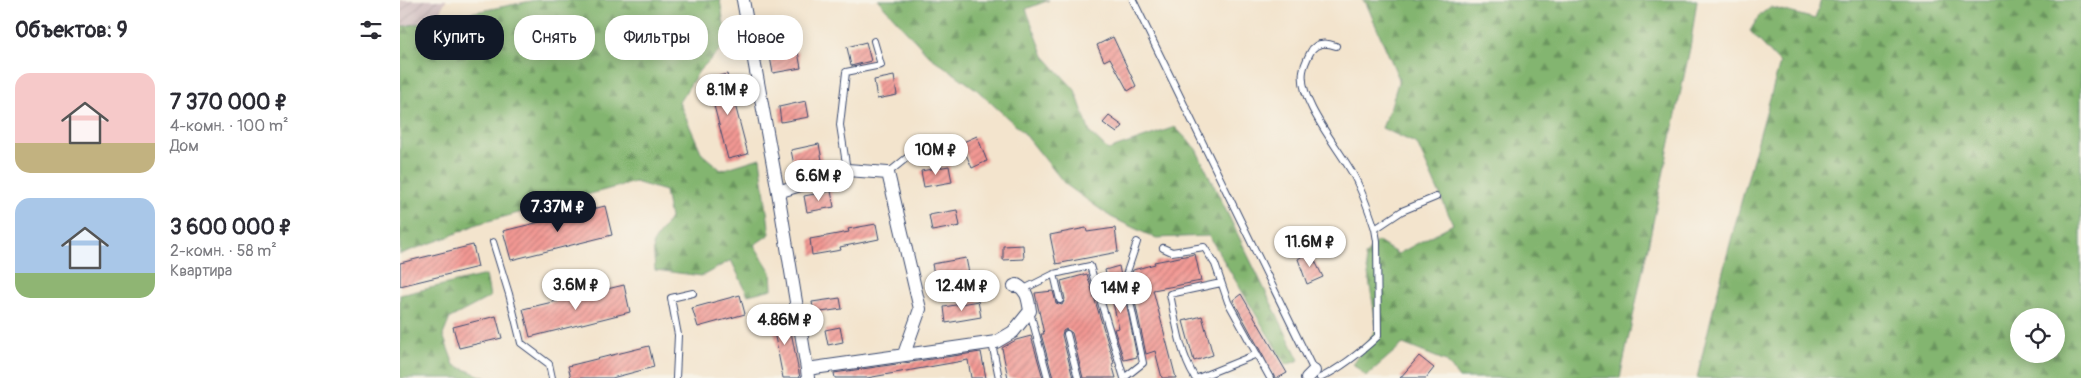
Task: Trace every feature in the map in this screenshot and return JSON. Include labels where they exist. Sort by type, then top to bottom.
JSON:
[{"type":"street","points":[[743,0],[778,192],[808,374],[904,354],[992,343],[1013,332],[1030,312],[1028,295],[1019,288]]},
{"type":"street","points":[[778,192],[847,170],[888,172],[920,309],[904,354]]},
{"type":"lane","points":[[1133,0],[1314,376],[1337,370],[1359,355],[1378,336],[1377,241],[1375,230],[1362,192],[1347,164],[1319,122],[1303,83],[1303,70],[1313,48],[1320,43],[1336,46]]},
{"type":"lane","points":[[847,170],[840,125],[846,72],[881,65],[874,41]]},
{"type":"lane","points":[[888,172],[914,152],[942,141]]},
{"type":"lane","points":[[1375,230],[1402,211],[1436,197]]},
{"type":"lane","points":[[493,242],[509,294],[521,343],[549,364],[552,378]]},
{"type":"lane","points":[[1019,288],[1054,274],[1090,266],[1124,378],[1143,363],[1125,278],[1137,242]]},
{"type":"lane","points":[[1163,248],[1172,252],[1204,247],[1215,264],[1228,302],[1270,378]]},
{"type":"lane","points":[[1054,274],[1060,300]]},
{"type":"lane","points":[[1221,283],[1170,294],[1185,357],[1196,378],[1257,354]]},
{"type":"lane","points":[[676,378],[678,335],[671,298],[693,293]]},
{"type":"lane","points":[[1030,312],[1048,378]]},
{"type":"lane","points":[[1067,334],[1078,378]]},
{"type":"lane","points":[[992,343],[999,378]]},
{"type":"shaded area","points":[[400,0],[446,0],[438,15],[415,15],[415,24],[400,27]]},
{"type":"green space","points":[[536,0],[720,0],[722,15],[718,15],[718,52],[699,71],[679,102],[702,154],[721,170],[760,158],[770,234],[754,245],[771,272],[772,289],[748,295],[731,260],[702,276],[655,270],[653,243],[670,218],[665,191],[635,182],[477,224],[448,237],[400,254],[400,27],[415,24],[415,60],[504,60],[504,15],[460,15]]},
{"type":"green space","points":[[878,0],[1049,0],[1026,9],[1044,56],[1075,90],[1090,133],[1108,150],[1175,127],[1196,149],[1299,360],[1286,365],[1209,236],[1155,238],[1111,217],[1065,184],[1024,133],[976,89],[929,56]]},
{"type":"green space","points":[[1362,0],[1697,0],[1690,48],[1620,378],[1459,378],[1446,361],[1403,344],[1366,376],[1353,364],[1377,328],[1365,256],[1377,241],[1398,254],[1453,224],[1417,144],[1382,128],[1399,79],[1366,3]]},
{"type":"green space","points":[[1821,0],[2081,0],[2081,378],[1697,378],[1736,220],[1780,63],[1750,31],[1759,16],[1770,7],[1815,19]]},
{"type":"green space","points":[[486,275],[490,297],[450,318],[443,335],[454,365],[486,378],[400,378],[400,295]]},
{"type":"building","points":[[1113,37],[1136,86],[1128,91],[1110,58],[1104,61],[1097,45]]},
{"type":"building","points":[[866,42],[871,61],[851,66],[847,47]]},
{"type":"building","points":[[771,60],[800,60],[801,68],[773,73]]},
{"type":"building","points":[[727,74],[748,154],[728,159],[707,79]]},
{"type":"building","points":[[894,76],[897,95],[877,99],[874,80]]},
{"type":"building","points":[[806,101],[809,117],[781,122],[779,107]]},
{"type":"building","points":[[1109,116],[1123,126],[1117,133],[1103,123]]},
{"type":"building","points":[[977,136],[987,161],[972,168],[961,143]]},
{"type":"building","points":[[819,144],[822,160],[794,165],[791,150]]},
{"type":"building","points":[[949,166],[952,182],[924,187],[921,171]]},
{"type":"building","points":[[831,191],[834,207],[807,212],[804,196]]},
{"type":"building","points":[[605,206],[612,235],[511,260],[503,231]]},
{"type":"building","points":[[957,210],[960,226],[932,231],[929,215]]},
{"type":"building","points":[[876,224],[879,239],[840,247],[841,250],[812,255],[810,239],[849,232],[848,229]]},
{"type":"building","points":[[1086,228],[1087,232],[1115,228],[1118,252],[1056,264],[1050,235]]},
{"type":"building","points":[[473,245],[478,267],[400,286],[400,263]]},
{"type":"building","points":[[1023,245],[1024,259],[1003,260],[1003,246]]},
{"type":"building","points":[[1310,251],[1323,277],[1307,284],[1298,259]]},
{"type":"building","points":[[1195,254],[1201,281],[1153,290],[1176,378],[1162,378],[1155,351],[1146,354],[1130,278],[1133,270],[1155,264],[1154,262]]},
{"type":"building","points":[[966,258],[969,273],[935,280],[932,264]]},
{"type":"building","points":[[1119,266],[1137,357],[1124,360],[1114,329],[1119,328],[1105,270]]},
{"type":"building","points":[[1087,274],[1114,363],[1112,364],[1116,378],[1083,378],[1072,333],[1066,329],[1062,335],[1073,378],[1053,378],[1041,334],[1044,334],[1035,293],[1053,291],[1056,303],[1062,305],[1065,299],[1061,281]]},
{"type":"building","points":[[624,285],[630,312],[530,337],[523,309]]},
{"type":"building","points":[[1241,294],[1287,373],[1278,378],[1275,378],[1233,300]]},
{"type":"building","points":[[740,295],[745,314],[698,327],[692,308]]},
{"type":"building","points":[[840,298],[842,309],[814,313],[812,302]]},
{"type":"building","points":[[978,301],[981,317],[946,323],[944,307]]},
{"type":"building","points":[[787,311],[800,378],[783,378],[771,316]]},
{"type":"building","points":[[496,316],[502,338],[459,348],[453,327]]},
{"type":"building","points":[[1202,316],[1213,355],[1194,361],[1183,321]]},
{"type":"building","points":[[840,327],[843,342],[828,345],[825,330]]},
{"type":"building","points":[[1031,336],[1043,378],[1008,378],[1002,348],[1016,340]]},
{"type":"building","points":[[649,346],[654,367],[612,378],[571,378],[568,366]]},
{"type":"building","points":[[981,352],[986,378],[971,378],[968,360],[867,378],[835,378],[834,373]]},
{"type":"building","points":[[1419,356],[1434,368],[1426,378],[1400,378]]}]
